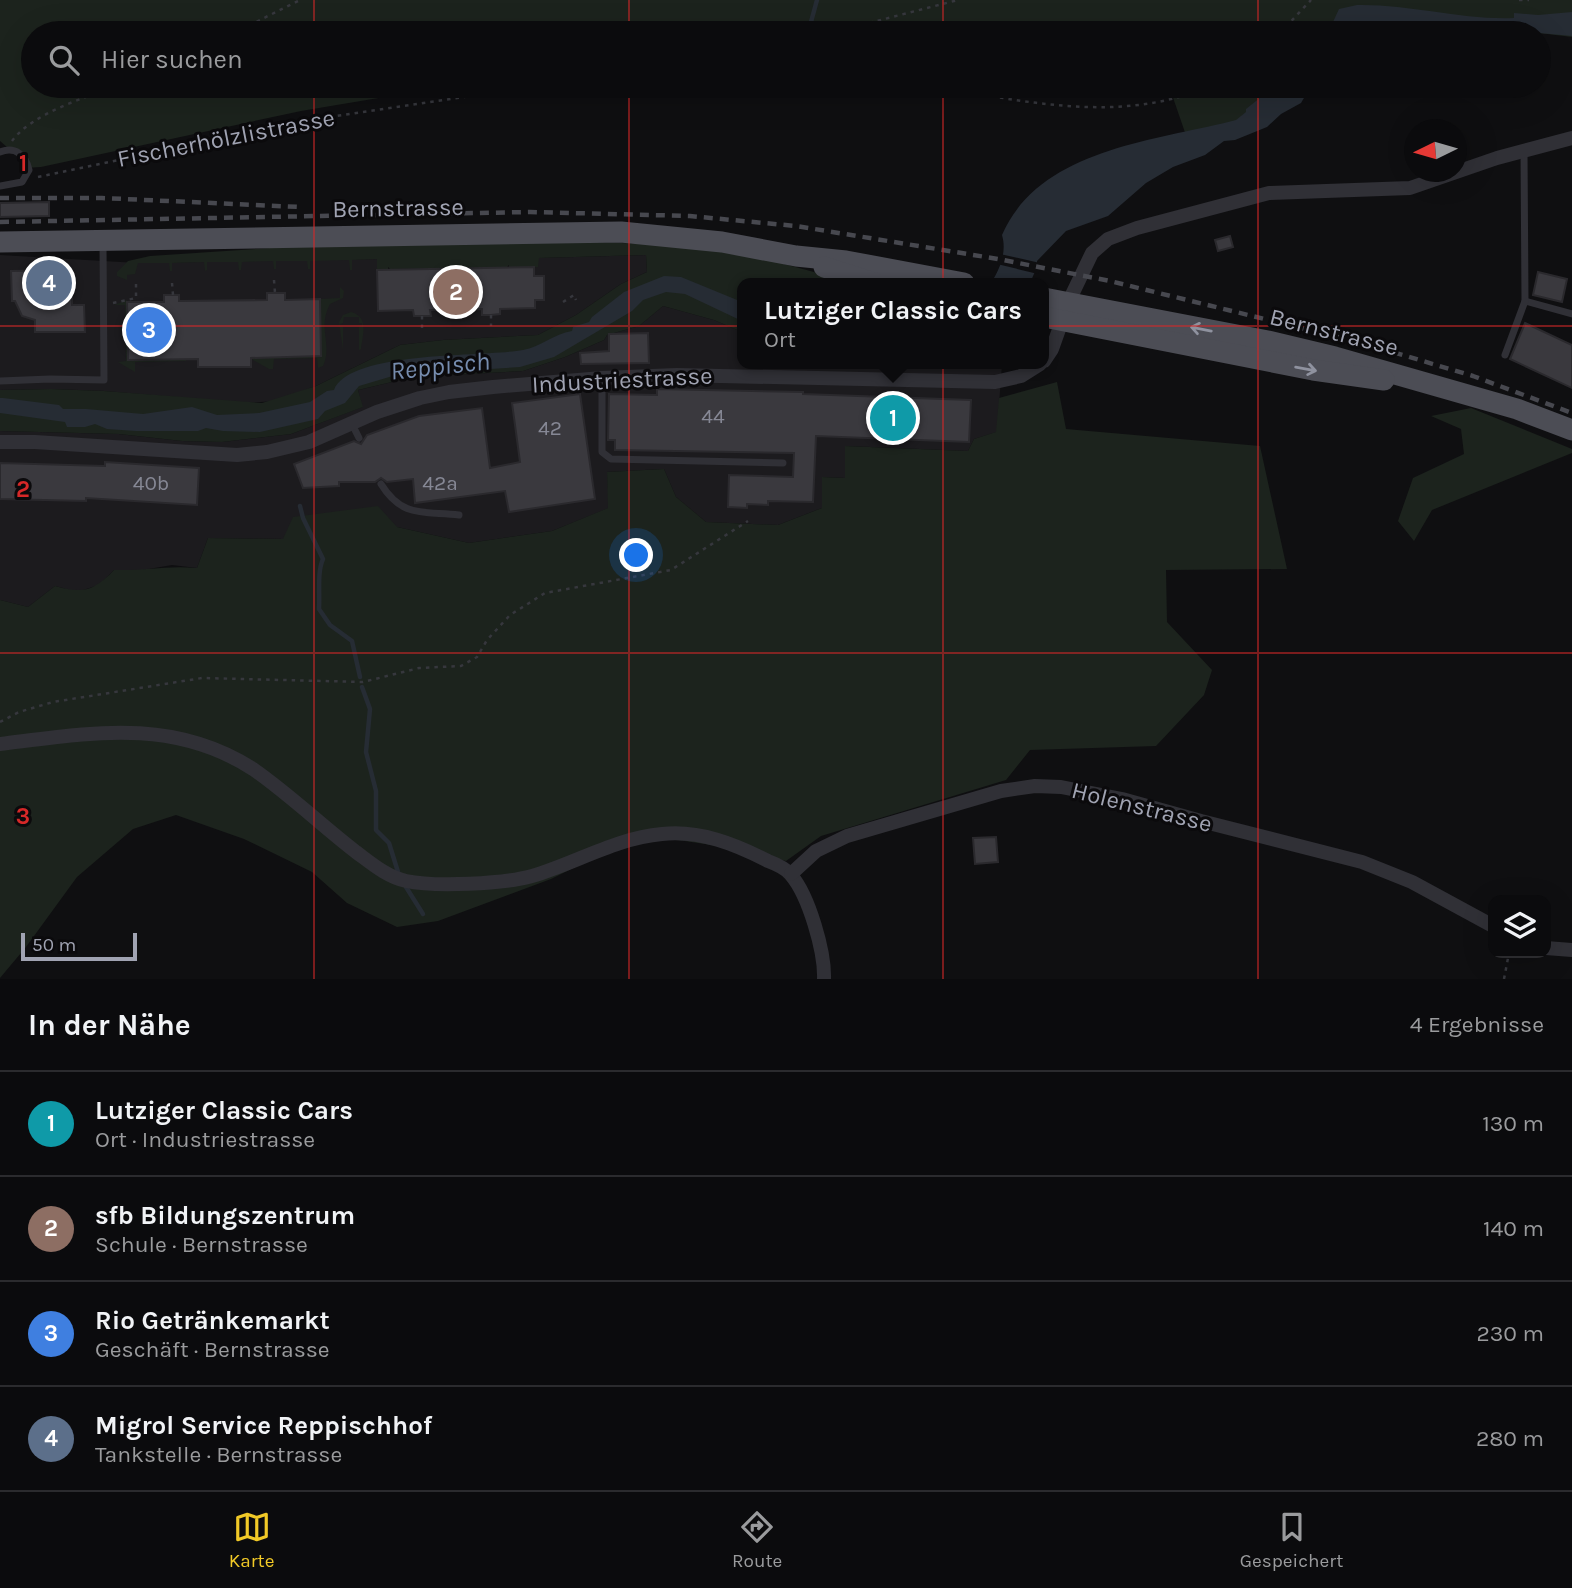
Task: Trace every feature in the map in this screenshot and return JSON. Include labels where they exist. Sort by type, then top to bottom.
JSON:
[{"type":"main road","name":"Bernstrasse","points":[[0,242],[621,232],[711,240],[937,278]]},
{"type":"main road","name":"Bernstrasse","points":[[796,256],[860,278]]},
{"type":"main road","name":"Bernstrasse","points":[[1058,314],[1268,341],[1384,369],[1517,409],[1572,430]]},
{"type":"street","name":"Industriestrasse","points":[[1049,352],[1054,345],[1058,314],[1092,253],[1108,239],[1130,230],[1269,193],[1410,188],[1524,150],[1572,138]]},
{"type":"street","name":"Industriestrasse","points":[[0,442],[237,455],[290,447],[327,435],[395,405],[449,391],[602,378],[677,375],[988,382],[1021,376],[1032,369]]},
{"type":"street","points":[[0,744],[82,734],[138,732],[170,736],[209,746],[234,756],[369,862],[391,876],[407,881],[498,882],[520,879],[545,872],[625,840],[675,833],[705,836],[734,845],[791,874],[819,935],[824,979]]},
{"type":"street","name":"Holenstrasse","points":[[791,874],[816,851],[847,836],[1001,791],[1035,786],[1061,787],[1122,799],[1362,862],[1412,882],[1488,923]]},
{"type":"street","points":[[1551,948],[1572,950]]},
{"type":"lane","points":[[1505,355],[1525,301],[1524,150]]},
{"type":"lane","points":[[0,186],[25,179],[29,170],[20,153],[4,151]]},
{"type":"lane","points":[[0,381],[104,380],[103,241]]},
{"type":"lane","points":[[1525,301],[1572,314]]},
{"type":"lane","points":[[602,378],[602,452],[611,459],[783,464]]},
{"type":"lane","points":[[352,424],[359,438]]},
{"type":"lane","points":[[382,484],[390,497],[405,509],[459,515]]},
{"type":"path","points":[[258,21],[300,0]]},
{"type":"path","points":[[881,21],[958,0]]},
{"type":"path","points":[[1291,21],[1311,0]]},
{"type":"path","points":[[1519,0],[1529,0]]},
{"type":"path","points":[[4,151],[25,128],[65,105],[84,98]]},
{"type":"path","name":"Fischerhölzlistrasse","points":[[25,179],[303,121],[457,98]]},
{"type":"path","points":[[1007,98],[1085,107],[1118,106],[1172,98]]},
{"type":"path","points":[[275,280],[275,293]]},
{"type":"path","points":[[172,283],[173,295]]},
{"type":"path","points":[[103,303],[136,298],[136,284]]},
{"type":"path","points":[[563,302],[573,295],[576,300]]},
{"type":"path","points":[[491,315],[491,326]]},
{"type":"path","points":[[422,316],[422,328]]},
{"type":"path","points":[[0,722],[19,712],[53,702],[202,678],[363,682],[419,668],[461,666],[477,657],[487,640],[510,615],[545,593],[671,570],[748,521]]},
{"type":"path","points":[[1504,979],[1508,958]]},
{"type":"shaded area","points":[[0,0],[1572,0],[1572,37],[1551,34],[1551,21],[21,21],[21,98],[378,98],[301,111],[41,167],[25,168],[15,154],[0,141]]},
{"type":"shaded area","points":[[1173,98],[1285,98],[1190,147]]},
{"type":"shaded area","points":[[593,242],[660,245],[727,252],[834,278],[737,278],[737,330],[714,320],[663,306],[639,326],[607,335],[604,340],[565,357],[523,371],[413,377],[358,390],[363,407],[291,434],[222,442],[182,441],[119,434],[0,431],[0,390],[104,391],[262,403],[316,386],[400,345],[538,335],[576,315],[621,284],[647,272],[646,255],[539,258],[538,267],[388,267],[377,270],[377,259],[352,260],[352,270],[349,260],[310,261],[310,269],[307,261],[276,261],[276,269],[273,261],[242,262],[241,270],[238,262],[207,262],[205,271],[204,262],[172,263],[172,271],[169,263],[138,263],[135,274],[127,275],[127,280],[117,276],[117,272],[128,261],[150,256],[301,246]]},
{"type":"shaded area","points":[[0,255],[138,263],[377,259],[378,270],[538,267],[538,258],[646,255],[647,272],[621,284],[576,315],[538,335],[400,345],[316,386],[275,401],[247,403],[104,391],[0,390]]},
{"type":"shaded area","points":[[340,287],[344,291],[343,298],[330,304],[326,313],[326,358],[323,366],[318,368],[317,358],[274,359],[273,369],[269,369],[253,360],[252,358],[321,356],[320,299],[340,298]]},
{"type":"shaded area","points":[[127,300],[128,360],[186,361],[135,362],[135,372],[118,362],[126,361],[125,305],[114,305]]},
{"type":"shaded area","points":[[663,306],[714,320],[737,330],[737,369],[1002,369],[997,432],[974,439],[968,451],[846,446],[845,478],[823,477],[822,508],[778,525],[706,522],[676,497],[664,469],[607,472],[609,508],[552,531],[469,543],[397,527],[283,539],[208,538],[197,568],[172,565],[137,571],[114,570],[99,585],[77,592],[55,586],[28,607],[0,600],[0,431],[119,434],[182,441],[222,442],[291,434],[362,407],[358,390],[413,377],[523,371],[565,357],[604,340],[607,335],[639,326]]},
{"type":"shaded area","points":[[351,312],[357,314],[363,322],[361,349],[359,350],[359,327],[362,327],[362,323],[359,323],[359,317],[344,317],[343,323],[340,324],[340,327],[343,327],[343,350],[339,322],[343,315]]},
{"type":"shaded area","points":[[1057,382],[1066,429],[1260,446],[1287,569],[1166,570],[1167,622],[1212,670],[1204,695],[1156,746],[1030,750],[1006,780],[821,836],[786,861],[738,849],[658,837],[624,843],[551,879],[438,921],[397,927],[347,903],[312,872],[244,839],[176,815],[133,829],[77,877],[0,978],[0,600],[28,607],[55,586],[73,590],[88,589],[114,570],[197,568],[208,538],[283,539],[293,517],[378,506],[397,527],[469,543],[552,531],[608,508],[607,472],[664,469],[676,497],[706,522],[778,525],[822,508],[822,477],[845,478],[845,446],[968,451],[974,439],[996,432],[999,398]]},
{"type":"shaded area","points":[[1471,408],[1572,449],[1572,453],[1432,510],[1414,541],[1398,521],[1413,478],[1464,454],[1461,429],[1431,416]]},
{"type":"water","points":[[1377,5],[1494,18],[1514,18],[1514,13],[1538,15],[1572,12],[1572,36],[1551,34],[1551,21],[1333,21],[1339,9]]},
{"type":"water","points":[[1260,98],[1304,98],[1301,103],[1281,114],[1267,127],[1235,140],[1224,141],[1205,155],[1173,167],[1146,183],[1108,216],[1066,231],[1037,261],[1032,278],[994,278],[1002,260],[1002,235],[1020,206],[1043,183],[1072,166],[1103,153],[1236,120]]},
{"type":"water","name":"Reppisch","points":[[664,276],[681,277],[737,300],[737,319],[685,294],[666,292],[643,300],[632,311],[554,357],[520,367],[396,375],[359,386],[345,403],[325,411],[318,419],[260,432],[206,428],[198,431],[136,431],[107,429],[95,424],[67,427],[65,422],[0,413],[0,398],[3,398],[59,405],[63,409],[143,414],[192,407],[217,415],[259,413],[310,402],[327,391],[334,390],[345,377],[365,368],[420,358],[523,350],[589,322],[624,292]]},
{"type":"pier","points":[[1000,254],[1040,263],[1041,268],[1038,274],[997,264]]},
{"type":"building","points":[[49,202],[49,216],[0,217],[0,203]]},
{"type":"building","points":[[1230,236],[1233,247],[1218,251],[1215,240]]},
{"type":"building","points":[[534,267],[534,276],[544,276],[544,300],[535,300],[535,308],[500,309],[500,314],[491,315],[482,315],[482,309],[430,310],[431,316],[414,316],[413,310],[378,311],[377,270]]},
{"type":"building","points":[[72,270],[72,305],[84,305],[85,332],[35,332],[35,320],[22,316],[15,301],[12,301],[11,271]]},
{"type":"building","points":[[1538,272],[1567,279],[1562,302],[1533,295]]},
{"type":"building","points":[[267,293],[285,293],[285,300],[320,299],[321,356],[251,358],[251,367],[198,367],[198,359],[128,360],[127,302],[164,302],[164,295],[179,295],[179,301],[267,300]]},
{"type":"building","points":[[1525,323],[1572,345],[1572,388],[1510,359]]},
{"type":"building","points":[[648,333],[649,363],[581,364],[580,353],[609,351],[609,334]]},
{"type":"building","points":[[657,389],[803,392],[971,400],[969,442],[816,436],[813,502],[768,501],[768,505],[728,507],[729,475],[793,477],[794,453],[615,450],[615,440],[608,440],[609,394],[657,395]]},
{"type":"building","points":[[580,394],[595,499],[509,512],[505,491],[415,503],[413,479],[387,482],[381,478],[375,482],[339,482],[339,486],[303,488],[294,464],[354,441],[361,444],[367,435],[419,416],[482,408],[490,468],[520,462],[512,403]]},
{"type":"building","points":[[105,462],[199,468],[197,505],[86,498],[86,501],[0,499],[0,463],[105,466]]},
{"type":"building","points":[[996,837],[998,862],[975,864],[973,838]]},
{"type":"waterway","points":[[811,21],[817,0]]},
{"type":"waterway","points":[[300,506],[323,559],[319,576],[319,609],[330,625],[352,641],[360,677]]},
{"type":"waterway","points":[[362,687],[370,709],[366,752],[376,791],[376,830],[389,843],[398,872]]},
{"type":"waterway","points":[[406,887],[423,914]]},
{"type":"railway","points":[[0,198],[102,198],[300,207]]},
{"type":"railway","points":[[0,222],[530,212],[690,216],[796,226],[998,259],[1110,281],[1366,344],[1473,376],[1572,413]]},
{"type":"place","name":"Migrol Service Reppischhof","points":[[49,283]]},
{"type":"place","name":"sfb Bildungszentrum","points":[[456,292]]},
{"type":"place","name":"Rio Getränkemarkt","points":[[149,330]]},
{"type":"place","name":"Lutziger Classic Cars","points":[[893,418]]}]
